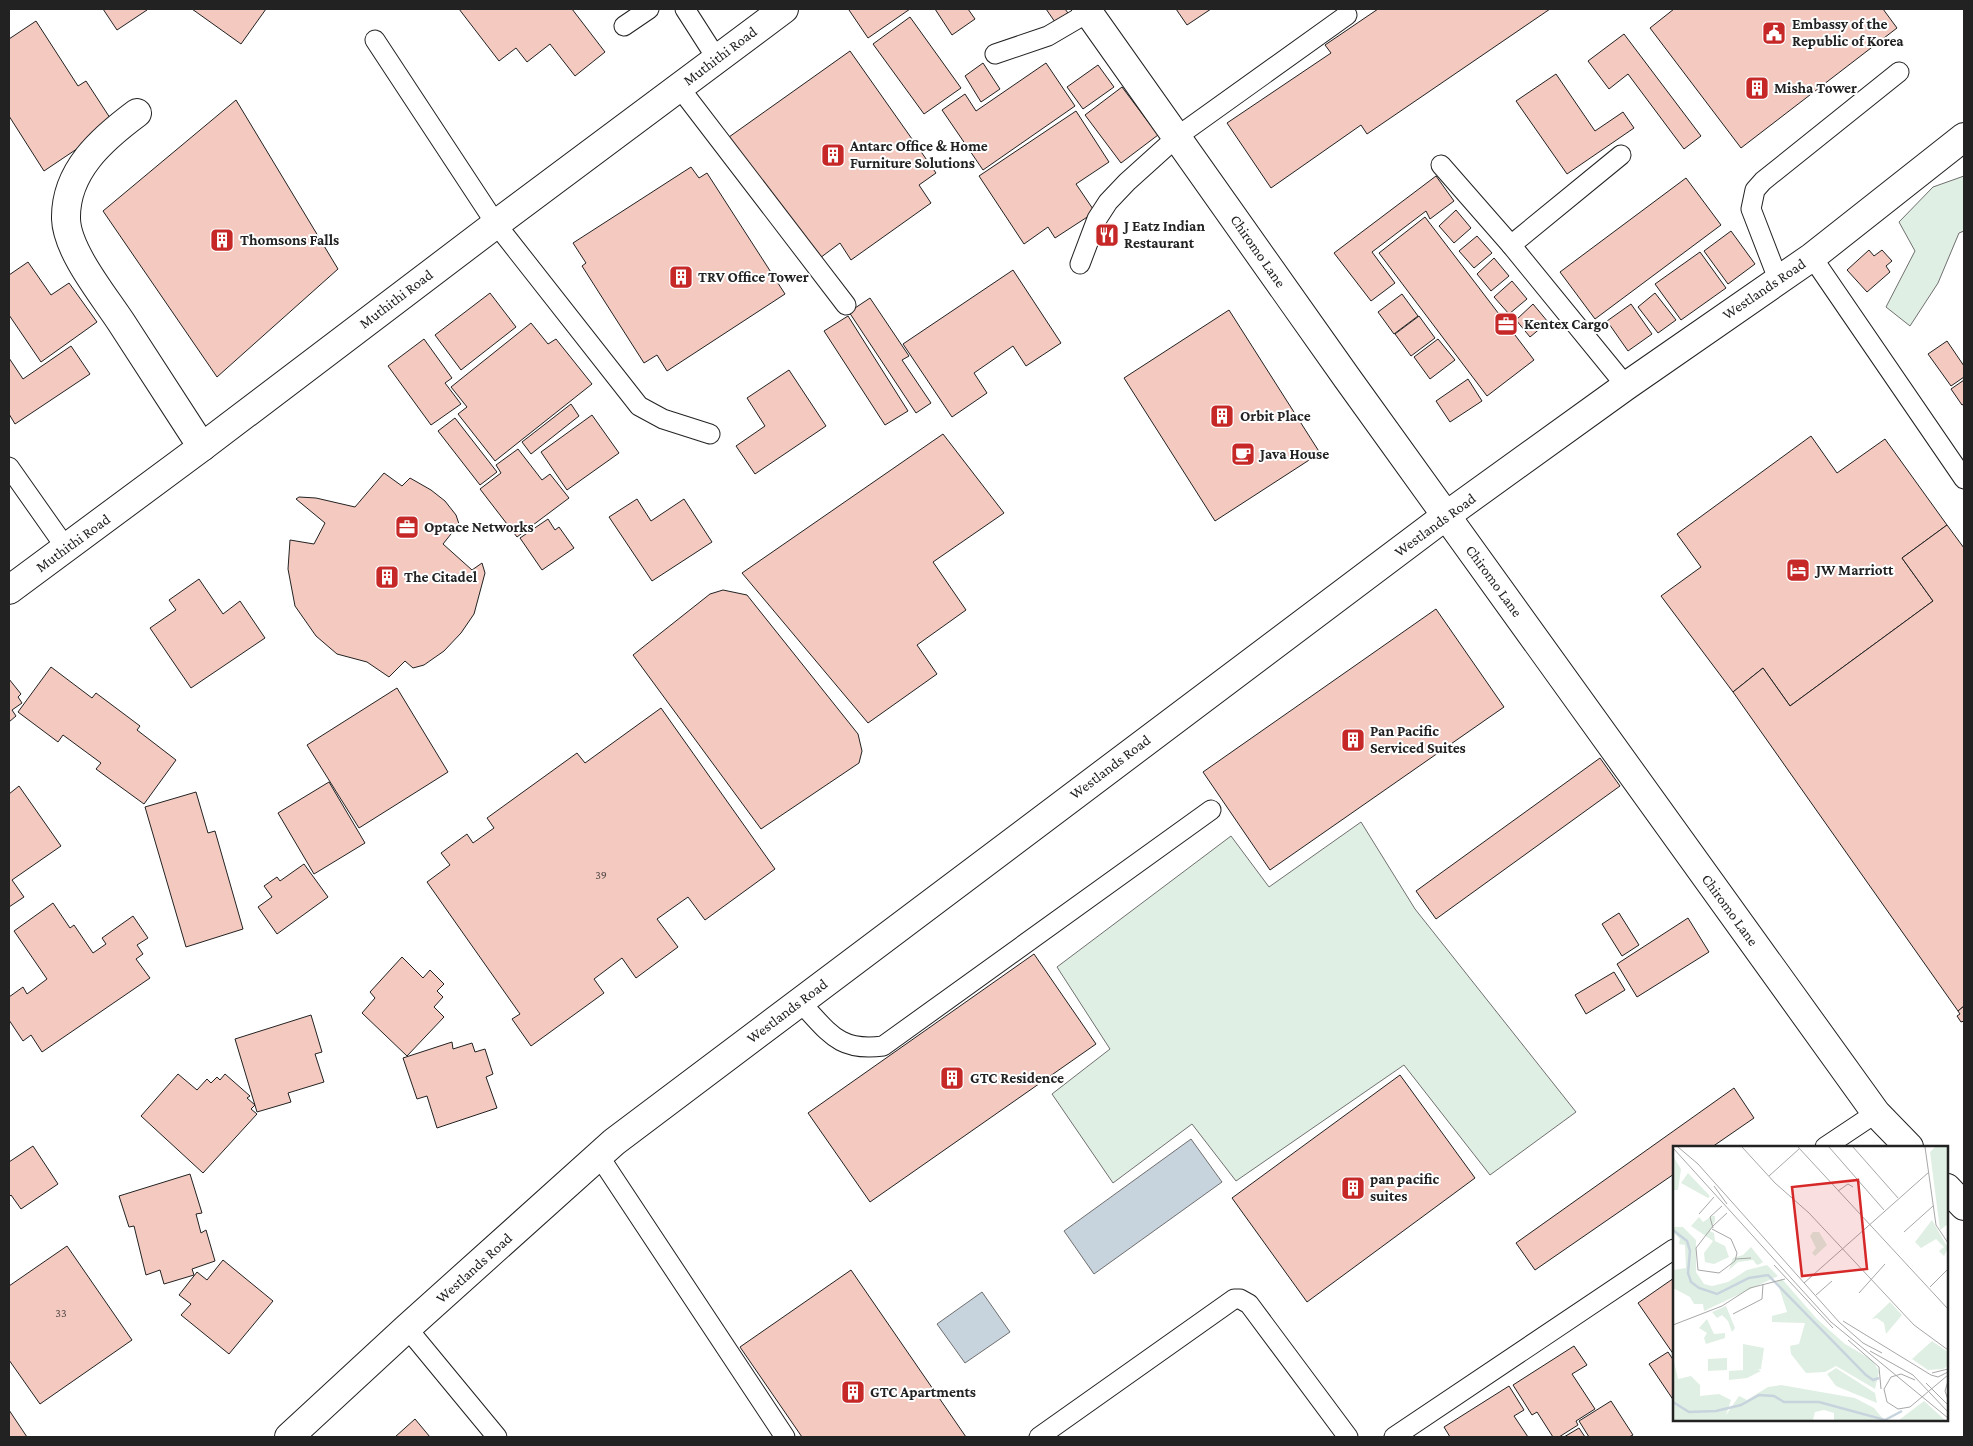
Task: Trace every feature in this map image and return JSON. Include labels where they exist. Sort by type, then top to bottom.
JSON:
[{"type":"street","name":"Muthithi Road","points":[[9,590],[784,9]]},
{"type":"street","name":"Chiromo Lane","points":[[1087,10],[1178,136],[1347,378],[1876,1113],[1908,1146]]},
{"type":"street","points":[[137,113],[94,148],[78,172],[69,196],[66,220],[78,258],[202,447]]},
{"type":"street","name":"Westlands Road","points":[[289,1437],[407,1328],[600,1156],[800,1002],[1447,515],[1626,386],[1812,257],[1964,138]]},
{"type":"street","points":[[1948,1189],[1964,1206]]},
{"type":"lane","points":[[624,26],[649,9]]},
{"type":"lane","points":[[685,9],[718,59]]},
{"type":"lane","points":[[995,54],[1048,36],[1087,10]]},
{"type":"lane","points":[[1080,264],[1097,219],[1108,202],[1127,182],[1178,136],[1347,15]]},
{"type":"lane","points":[[375,40],[496,224],[639,406],[663,419],[710,434]]},
{"type":"lane","points":[[1778,279],[1750,210],[1755,190],[1763,181],[1899,72]]},
{"type":"lane","points":[[679,87],[846,305]]},
{"type":"lane","points":[[1511,245],[1621,155]]},
{"type":"lane","points":[[1441,165],[1511,245],[1626,386]]},
{"type":"lane","points":[[1812,257],[1964,479]]},
{"type":"lane","points":[[9,467],[66,548]]},
{"type":"lane","points":[[800,1002],[834,1036],[849,1046],[864,1048],[883,1046],[1210,810]]},
{"type":"lane","points":[[1826,1146],[1876,1113]]},
{"type":"lane","points":[[600,1156],[785,1437]]},
{"type":"lane","points":[[1394,1437],[1673,1249]]},
{"type":"lane","points":[[1039,1437],[1234,1299],[1240,1299],[1249,1304],[1348,1437]]},
{"type":"lane","points":[[407,1328],[497,1437]]},
{"type":"green space","points":[[1964,176],[1964,231],[1959,233],[1938,283],[1910,326],[1886,307],[1915,251],[1899,222],[1933,187]]},
{"type":"green space","points":[[1361,822],[1415,909],[1576,1112],[1490,1175],[1404,1065],[1236,1181],[1192,1124],[1113,1183],[1052,1094],[1110,1049],[1057,967],[1231,836],[1269,887]]},
{"type":"shaded area","points":[[1191,1139],[1222,1182],[1094,1274],[1064,1231]]},
{"type":"shaded area","points":[[982,1292],[1010,1332],[965,1363],[937,1324]]},
{"type":"building","points":[[103,9],[145,9],[147,10],[117,30]]},
{"type":"building","points":[[192,9],[266,9],[241,44]]},
{"type":"building","points":[[459,9],[572,9],[605,52],[575,76],[550,44],[527,62],[516,48],[499,61]]},
{"type":"building","points":[[910,9],[868,38],[849,10]]},
{"type":"building","points":[[935,9],[968,9],[975,19],[952,35]]},
{"type":"building","points":[[1046,9],[1065,9],[1068,13],[1055,22]]},
{"type":"building","points":[[1176,9],[1211,9],[1187,25]]},
{"type":"building","points":[[1378,9],[1550,9],[1367,134],[1361,125],[1271,188],[1227,123],[1331,53],[1325,45]]},
{"type":"building","name":"Misha Tower","points":[[1674,9],[1883,9],[1897,28],[1741,148],[1650,28]]},
{"type":"building","points":[[910,17],[961,88],[924,114],[873,44]]},
{"type":"building","points":[[36,21],[78,86],[86,81],[114,124],[44,171],[9,116],[9,39]]},
{"type":"building","points":[[1624,34],[1701,136],[1684,149],[1628,74],[1609,89],[1588,61]]},
{"type":"building","name":"Antarc Office & Home Furniture Solutions","points":[[850,51],[936,173],[919,185],[931,203],[851,260],[840,243],[816,261],[729,137]]},
{"type":"building","points":[[983,63],[1000,89],[981,102],[965,76]]},
{"type":"building","points":[[1046,63],[1075,106],[983,170],[942,110],[965,94],[976,111]]},
{"type":"building","points":[[1098,65],[1114,87],[1083,109],[1067,87]]},
{"type":"building","points":[[1556,74],[1595,131],[1623,112],[1634,128],[1567,174],[1516,101]]},
{"type":"building","points":[[1122,87],[1158,135],[1121,163],[1085,115]]},
{"type":"building","name":"Thomsons Falls","points":[[236,100],[338,269],[217,377],[103,211]]},
{"type":"building","points":[[1076,111],[1109,162],[1076,184],[1095,212],[1055,238],[1048,227],[1024,244],[979,176]]},
{"type":"building","name":"TRV Office Tower","points":[[691,167],[699,178],[707,173],[785,294],[667,371],[657,355],[644,363],[582,266],[586,263],[573,243]]},
{"type":"building","points":[[1436,176],[1454,201],[1430,219],[1426,211],[1372,252],[1395,283],[1371,301],[1334,253]]},
{"type":"building","points":[[1686,178],[1721,225],[1595,319],[1560,272]]},
{"type":"building","points":[[1456,210],[1471,228],[1454,243],[1439,226]]},
{"type":"building","points":[[1425,217],[1534,360],[1487,396],[1379,253]]},
{"type":"building","points":[[1731,231],[1755,264],[1728,284],[1704,251]]},
{"type":"building","points":[[1477,236],[1492,253],[1474,268],[1459,251]]},
{"type":"building","points":[[1869,250],[1874,256],[1882,250],[1892,261],[1886,266],[1890,272],[1867,292],[1847,270]]},
{"type":"building","points":[[1700,252],[1726,288],[1681,320],[1655,284]]},
{"type":"building","points":[[1494,258],[1509,276],[1491,291],[1477,274]]},
{"type":"building","points":[[28,262],[51,295],[69,283],[97,322],[41,362],[9,315],[9,275]]},
{"type":"building","points":[[1013,270],[1061,343],[1026,366],[1013,346],[974,373],[987,393],[952,417],[903,344]]},
{"type":"building","points":[[1512,281],[1527,299],[1509,314],[1494,297]]},
{"type":"building","points":[[490,293],[516,327],[461,370],[435,335]]},
{"type":"building","points":[[1655,293],[1676,320],[1658,333],[1638,307]]},
{"type":"building","points":[[1402,294],[1418,316],[1394,334],[1378,312]]},
{"type":"building","points":[[870,298],[909,356],[902,360],[931,403],[916,413],[849,312]]},
{"type":"building","points":[[1533,304],[1548,322],[1530,337],[1516,320]]},
{"type":"building","points":[[1631,304],[1652,334],[1628,351],[1607,321]]},
{"type":"building","name":"Orbit Place","points":[[1229,310],[1320,453],[1215,521],[1124,378]]},
{"type":"building","points":[[848,316],[908,411],[885,425],[824,331]]},
{"type":"building","points":[[1419,316],[1435,338],[1411,356],[1395,334]]},
{"type":"building","points":[[531,323],[548,344],[556,339],[592,384],[495,461],[458,414],[467,407],[451,387]]},
{"type":"building","points":[[424,339],[452,378],[445,383],[461,404],[431,425],[388,366]]},
{"type":"building","points":[[1438,339],[1455,360],[1430,379],[1414,357]]},
{"type":"building","points":[[1947,341],[1964,366],[1964,377],[1951,386],[1928,354]]},
{"type":"building","points":[[71,346],[90,374],[15,424],[9,414],[9,358],[23,379]]},
{"type":"building","points":[[789,370],[826,426],[755,474],[736,446],[765,426],[747,398]]},
{"type":"building","points":[[1468,379],[1482,401],[1450,422],[1436,401]]},
{"type":"building","points":[[1964,380],[1964,404],[1962,405],[1951,389]]},
{"type":"building","points":[[571,404],[579,416],[531,454],[522,442]]},
{"type":"building","points":[[592,415],[619,453],[567,490],[541,452]]},
{"type":"building","points":[[455,418],[497,472],[480,485],[438,431]]},
{"type":"building","points":[[943,434],[1004,513],[933,562],[966,610],[917,645],[937,674],[868,723],[742,573]]},
{"type":"building","points":[[1811,436],[1837,473],[1885,439],[1947,525],[1902,558],[1933,601],[1790,706],[1763,668],[1733,692],[1661,596],[1701,567],[1677,534]]},
{"type":"building","points":[[518,449],[542,480],[550,474],[569,498],[517,537],[480,489],[501,473],[496,465]]},
{"type":"building","name":"The Citadel","points":[[384,473],[402,486],[410,478],[431,490],[445,501],[456,515],[459,524],[443,544],[472,570],[482,563],[485,573],[474,614],[461,633],[444,651],[424,665],[413,668],[405,661],[389,677],[367,662],[337,654],[316,636],[295,606],[288,569],[290,540],[314,544],[325,523],[296,499],[299,497],[316,498],[355,507]]},
{"type":"building","points":[[637,499],[651,521],[684,499],[712,542],[652,581],[609,517]]},
{"type":"building","points":[[548,519],[555,530],[559,527],[574,548],[542,570],[520,538]]},
{"type":"building","points":[[1947,525],[1964,548],[1964,1006],[1958,1011],[1733,692],[1763,668],[1790,706],[1933,601],[1902,558]]},
{"type":"building","points":[[199,579],[223,614],[240,601],[265,638],[191,688],[150,628],[176,610],[169,600]]},
{"type":"building","points":[[723,590],[747,595],[858,734],[862,751],[859,763],[761,829],[633,655],[710,594]]},
{"type":"building","name":"Pan Pacific Serviced Suites","points":[[1436,609],[1504,707],[1270,870],[1203,772]]},
{"type":"building","points":[[51,667],[92,698],[96,693],[140,726],[137,730],[176,760],[144,804],[96,769],[101,763],[63,735],[58,742],[18,712]]},
{"type":"building","points":[[9,679],[21,694],[18,697],[22,703],[12,710],[16,716],[9,722]]},
{"type":"building","points":[[397,688],[448,772],[359,828],[307,745]]},
{"type":"building","points":[[661,708],[775,869],[705,920],[688,897],[657,919],[678,947],[636,978],[622,958],[594,979],[604,993],[531,1046],[512,1019],[520,1014],[427,882],[450,865],[441,853],[467,834],[473,843],[494,828],[487,818],[577,753],[585,763]]},
{"type":"building","points":[[1600,758],[1620,786],[1436,919],[1416,891]]},
{"type":"building","points":[[329,782],[365,843],[314,874],[278,813]]},
{"type":"building","points":[[19,786],[61,846],[12,880],[24,897],[9,907],[9,794]]},
{"type":"building","points":[[196,792],[208,833],[215,831],[243,929],[186,947],[145,807]]},
{"type":"building","points":[[304,864],[328,897],[277,934],[258,907],[272,897],[264,886],[277,877],[280,881]]},
{"type":"building","points":[[53,903],[70,928],[74,925],[93,953],[106,944],[102,938],[133,916],[148,938],[137,945],[143,954],[136,959],[150,978],[42,1052],[31,1035],[23,1041],[9,1020],[9,997],[23,987],[27,994],[47,979],[14,931]]},
{"type":"building","points":[[1619,913],[1639,945],[1622,956],[1602,924]]},
{"type":"building","points":[[1688,918],[1709,952],[1637,997],[1617,964]]},
{"type":"building","name":"GTC Residence","points":[[1034,954],[1096,1044],[870,1202],[808,1113]]},
{"type":"building","points":[[402,957],[423,978],[430,970],[444,984],[437,991],[443,997],[434,1007],[444,1017],[407,1056],[362,1013],[375,998],[370,992]]},
{"type":"building","points":[[1614,972],[1625,990],[1586,1014],[1575,995]]},
{"type":"building","points":[[1964,1006],[1964,1021],[1961,1022],[1957,1016],[1960,1014],[1958,1011]]},
{"type":"building","points":[[311,1015],[322,1052],[315,1054],[324,1082],[288,1093],[291,1102],[257,1112],[235,1039]]},
{"type":"building","points":[[452,1042],[453,1049],[472,1043],[475,1052],[485,1049],[493,1074],[486,1077],[497,1108],[437,1128],[427,1096],[417,1099],[403,1058]]},
{"type":"building","points":[[178,1074],[197,1090],[207,1079],[211,1083],[217,1077],[220,1080],[225,1074],[250,1096],[247,1098],[255,1105],[251,1109],[257,1114],[203,1173],[141,1116]]},
{"type":"building","name":"pan pacific suites","points":[[1400,1075],[1475,1178],[1307,1302],[1232,1198]]},
{"type":"building","points":[[1734,1088],[1754,1118],[1713,1146],[1673,1146],[1673,1175],[1535,1270],[1516,1243]]},
{"type":"building","points":[[33,1146],[58,1184],[21,1209],[11,1195],[9,1197],[9,1162]]},
{"type":"building","points":[[190,1174],[202,1213],[196,1214],[201,1233],[206,1230],[215,1261],[192,1269],[194,1275],[164,1284],[160,1270],[146,1275],[134,1226],[129,1227],[119,1196]]},
{"type":"building","points":[[67,1246],[132,1340],[40,1404],[9,1360],[9,1286]]},
{"type":"building","points":[[223,1260],[273,1301],[229,1354],[181,1315],[191,1304],[179,1295],[197,1272],[207,1280]]},
{"type":"building","name":"GTC Apartments","points":[[851,1270],[966,1437],[802,1437],[740,1347]]},
{"type":"building","points":[[1673,1279],[1673,1354],[1638,1303]]},
{"type":"building","points":[[1574,1346],[1587,1365],[1572,1374],[1595,1409],[1576,1421],[1578,1425],[1559,1437],[1553,1437],[1537,1412],[1532,1415],[1513,1385]]},
{"type":"building","points":[[1668,1352],[1673,1360],[1673,1400],[1649,1364]]},
{"type":"building","points":[[1509,1386],[1524,1410],[1514,1416],[1528,1437],[1450,1437],[1444,1427]]},
{"type":"building","points":[[1611,1401],[1633,1435],[1629,1437],[1589,1437],[1579,1421]]},
{"type":"building","points":[[9,1410],[27,1437],[9,1437]]},
{"type":"building","points":[[415,1419],[430,1437],[395,1437]]},
{"type":"building","points":[[1579,1428],[1585,1437],[1564,1437]]},
{"type":"place","name":"Embassy of the Republic of Korea","points":[[1774,33]]},
{"type":"place","name":"Misha Tower","points":[[1757,88]]},
{"type":"place","name":"Antarc Office & Home Furniture Solutions","points":[[833,155]]},
{"type":"place","name":"J Eatz Indian Restaurant","points":[[1107,235]]},
{"type":"place","name":"Thomsons Falls","points":[[222,240]]},
{"type":"place","name":"TRV Office Tower","points":[[681,277]]},
{"type":"place","name":"Kentex Cargo","points":[[1506,324]]},
{"type":"place","name":"Orbit Place","points":[[1222,416]]},
{"type":"place","name":"Java House","points":[[1243,454]]},
{"type":"place","name":"Optace Networks","points":[[407,527]]},
{"type":"place","name":"JW Marriott","points":[[1798,570]]},
{"type":"place","name":"The Citadel","points":[[387,577]]},
{"type":"place","name":"Pan Pacific Serviced Suites","points":[[1353,740]]},
{"type":"place","name":"GTC Residence","points":[[952,1078]]},
{"type":"place","name":"pan pacific suites","points":[[1353,1188]]},
{"type":"place","name":"GTC Apartments","points":[[853,1392]]}]
